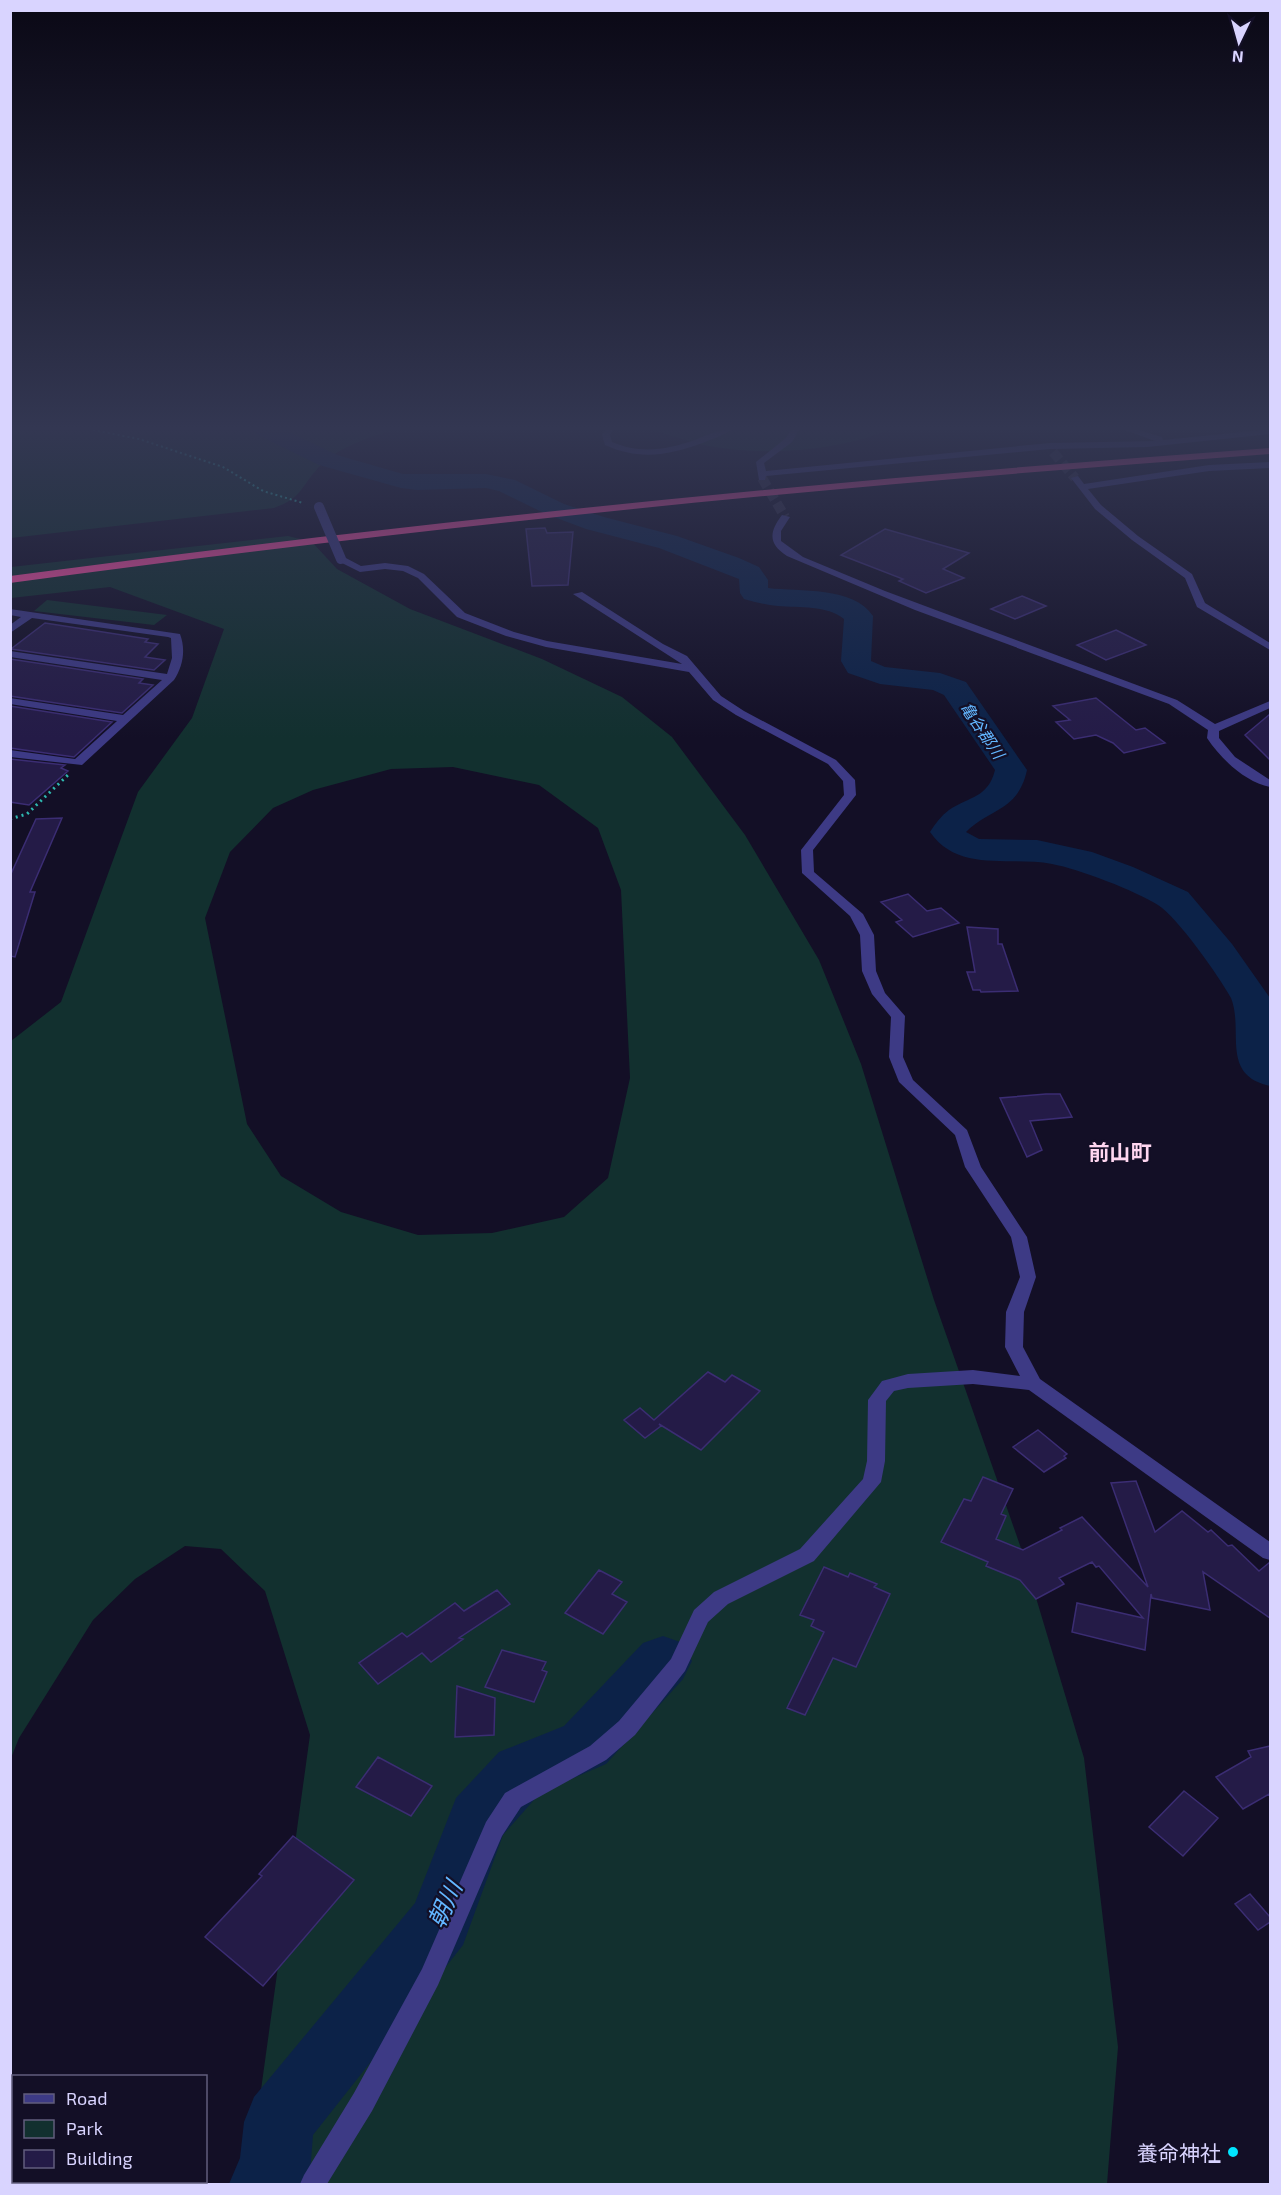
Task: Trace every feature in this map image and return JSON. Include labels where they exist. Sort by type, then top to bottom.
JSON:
[{"type":"highway","points":[[10,570],[341,532]]},
{"type":"highway","points":[[10,580],[199,549]]},
{"type":"street","points":[[330,532],[341,559],[360,569],[386,566],[405,568],[421,576],[461,615],[510,634],[546,644],[693,669]]},
{"type":"street","points":[[775,532],[780,547],[815,566],[905,604],[1173,702],[1214,729]]},
{"type":"street","points":[[1129,532],[1189,576],[1201,605],[1270,647]]},
{"type":"street","points":[[579,594],[659,646],[683,658],[717,698],[740,713],[832,762],[849,780],[850,795],[807,850],[808,873],[856,914],[867,935],[869,971],[879,994],[898,1016],[896,1057],[906,1082],[962,1133],[973,1167],[1019,1238],[1028,1277],[1015,1312],[1014,1347],[1033,1383],[1270,1552]]},
{"type":"street","points":[[10,612],[176,636],[179,660],[177,669],[170,678],[78,763],[10,753]]},
{"type":"street","points":[[10,630],[30,615]]},
{"type":"street","points":[[10,654],[170,678]]},
{"type":"street","points":[[10,701],[125,719]]},
{"type":"street","points":[[1214,729],[1270,704]]},
{"type":"street","points":[[1214,729],[1213,738],[1218,748],[1238,767],[1270,784]]},
{"type":"street","points":[[313,2184],[363,2102],[430,1977],[494,1829],[513,1800],[598,1753],[627,1728],[678,1665],[701,1616],[721,1598],[807,1556],[872,1482],[876,1461],[877,1400],[888,1386],[908,1381],[973,1377],[1033,1383]]},
{"type":"path","points":[[10,819],[27,814],[76,768],[78,763]]},
{"type":"green space","points":[[11,532],[60,532],[11,538]]},
{"type":"green space","points":[[288,536],[312,542],[337,569],[410,609],[542,659],[622,697],[672,737],[745,835],[819,960],[861,1064],[934,1300],[1022,1551],[1084,1758],[1118,2047],[1107,2184],[248,2184],[310,1735],[265,1591],[221,1549],[185,1546],[135,1579],[93,1620],[19,1738],[11,1758],[11,1041],[61,1002],[138,792],[192,718],[224,629],[110,587],[11,598],[11,567]],"holes":[[[453,767],[539,785],[598,828],[621,890],[630,1078],[608,1178],[564,1217],[492,1233],[418,1235],[341,1212],[281,1176],[247,1124],[205,918],[230,852],[273,808],[313,790],[391,769]]]},
{"type":"green space","points":[[47,600],[167,615],[154,625],[34,611]]},
{"type":"building","points":[[526,532],[573,532],[568,585],[532,586]]},
{"type":"building","points":[[879,532],[897,532],[969,553],[943,569],[964,578],[926,593],[899,581],[903,579],[841,555]]},
{"type":"building","points":[[1022,596],[1046,606],[1015,619],[991,609]]},
{"type":"building","points":[[45,623],[148,639],[145,642],[158,644],[145,657],[165,660],[154,670],[11,649]]},
{"type":"building","points":[[1116,630],[1146,645],[1106,660],[1077,645]]},
{"type":"building","points":[[10,659],[143,679],[139,683],[153,685],[122,713],[10,696]]},
{"type":"building","points":[[1096,698],[1136,730],[1145,728],[1165,743],[1124,753],[1113,743],[1096,735],[1074,739],[1056,722],[1070,720],[1053,706]]},
{"type":"building","points":[[10,706],[112,722],[74,757],[10,748]]},
{"type":"building","points":[[1270,714],[1270,760],[1245,735]]},
{"type":"building","points":[[10,759],[65,765],[61,768],[68,771],[29,805],[10,802]]},
{"type":"building","points":[[62,818],[30,892],[35,892],[15,957],[10,956],[10,876],[36,819]]},
{"type":"building","points":[[908,894],[927,911],[941,908],[959,923],[913,937],[896,922],[902,920],[881,902]]},
{"type":"building","points":[[967,927],[998,929],[998,944],[1002,944],[1018,991],[981,992],[973,990],[967,972],[975,972]]},
{"type":"building","points":[[1060,1094],[1072,1117],[1030,1121],[1042,1150],[1027,1157],[1000,1098]]},
{"type":"building","points":[[708,1372],[725,1382],[732,1375],[760,1391],[701,1450],[659,1424],[661,1426],[645,1438],[624,1420],[640,1408],[654,1420]]},
{"type":"building","points":[[1038,1430],[1067,1454],[1064,1456],[1066,1458],[1044,1472],[1013,1447]]},
{"type":"building","points":[[983,1477],[1013,1489],[1001,1514],[1006,1516],[996,1539],[1023,1550],[1082,1517],[1148,1587],[1111,1483],[1136,1481],[1155,1532],[1182,1511],[1208,1532],[1211,1530],[1228,1546],[1232,1545],[1259,1571],[1270,1562],[1270,1618],[1203,1572],[1210,1610],[1152,1598],[1151,1594],[1145,1650],[1072,1632],[1077,1603],[1143,1618],[1099,1566],[1096,1567],[1092,1562],[1059,1578],[1064,1584],[1036,1599],[1020,1580],[986,1566],[988,1562],[941,1542],[964,1499],[971,1501]]},
{"type":"building","points":[[824,1567],[848,1577],[850,1573],[877,1584],[874,1587],[890,1594],[856,1667],[833,1658],[805,1715],[787,1708],[824,1632],[811,1626],[814,1620],[800,1615]]},
{"type":"building","points":[[599,1570],[622,1582],[612,1594],[627,1602],[603,1634],[565,1613]]},
{"type":"building","points":[[497,1590],[510,1604],[459,1638],[463,1639],[431,1662],[422,1653],[378,1684],[359,1663],[402,1633],[407,1637],[455,1603],[464,1611]]},
{"type":"building","points":[[502,1650],[546,1662],[542,1670],[547,1672],[534,1702],[485,1687]]},
{"type":"building","points":[[457,1686],[495,1698],[494,1735],[455,1737]]},
{"type":"building","points":[[1270,1746],[1270,1797],[1269,1794],[1243,1809],[1216,1777],[1251,1757],[1248,1751]]},
{"type":"building","points":[[378,1757],[432,1786],[411,1816],[356,1787]]},
{"type":"building","points":[[1184,1791],[1218,1818],[1183,1856],[1149,1827]]},
{"type":"building","points":[[293,1836],[354,1880],[263,1986],[205,1937],[262,1876],[259,1874]]},
{"type":"building","points":[[1250,1894],[1270,1917],[1270,1922],[1258,1930],[1235,1904]]},
{"type":"waterway","name":"亀谷郡川","points":[[631,532],[668,542],[749,573],[754,580],[754,593],[825,602],[850,609],[859,616],[856,661],[859,667],[880,675],[940,682],[955,689],[1011,770],[1008,781],[999,795],[961,818],[947,832],[955,840],[977,849],[1037,851],[1080,860],[1172,898],[1205,935],[1251,998],[1254,1006],[1254,1042],[1258,1059],[1270,1073]]},
{"type":"waterway","name":"朝川","points":[[265,2184],[274,2173],[279,2122],[440,1923],[478,1818],[520,1772],[585,1745],[663,1661]]},
{"type":"place","name":"養命神社","points":[[1233,2152]]},
{"type":"district","name":"前山町","points":[[1120,1151]]}]
